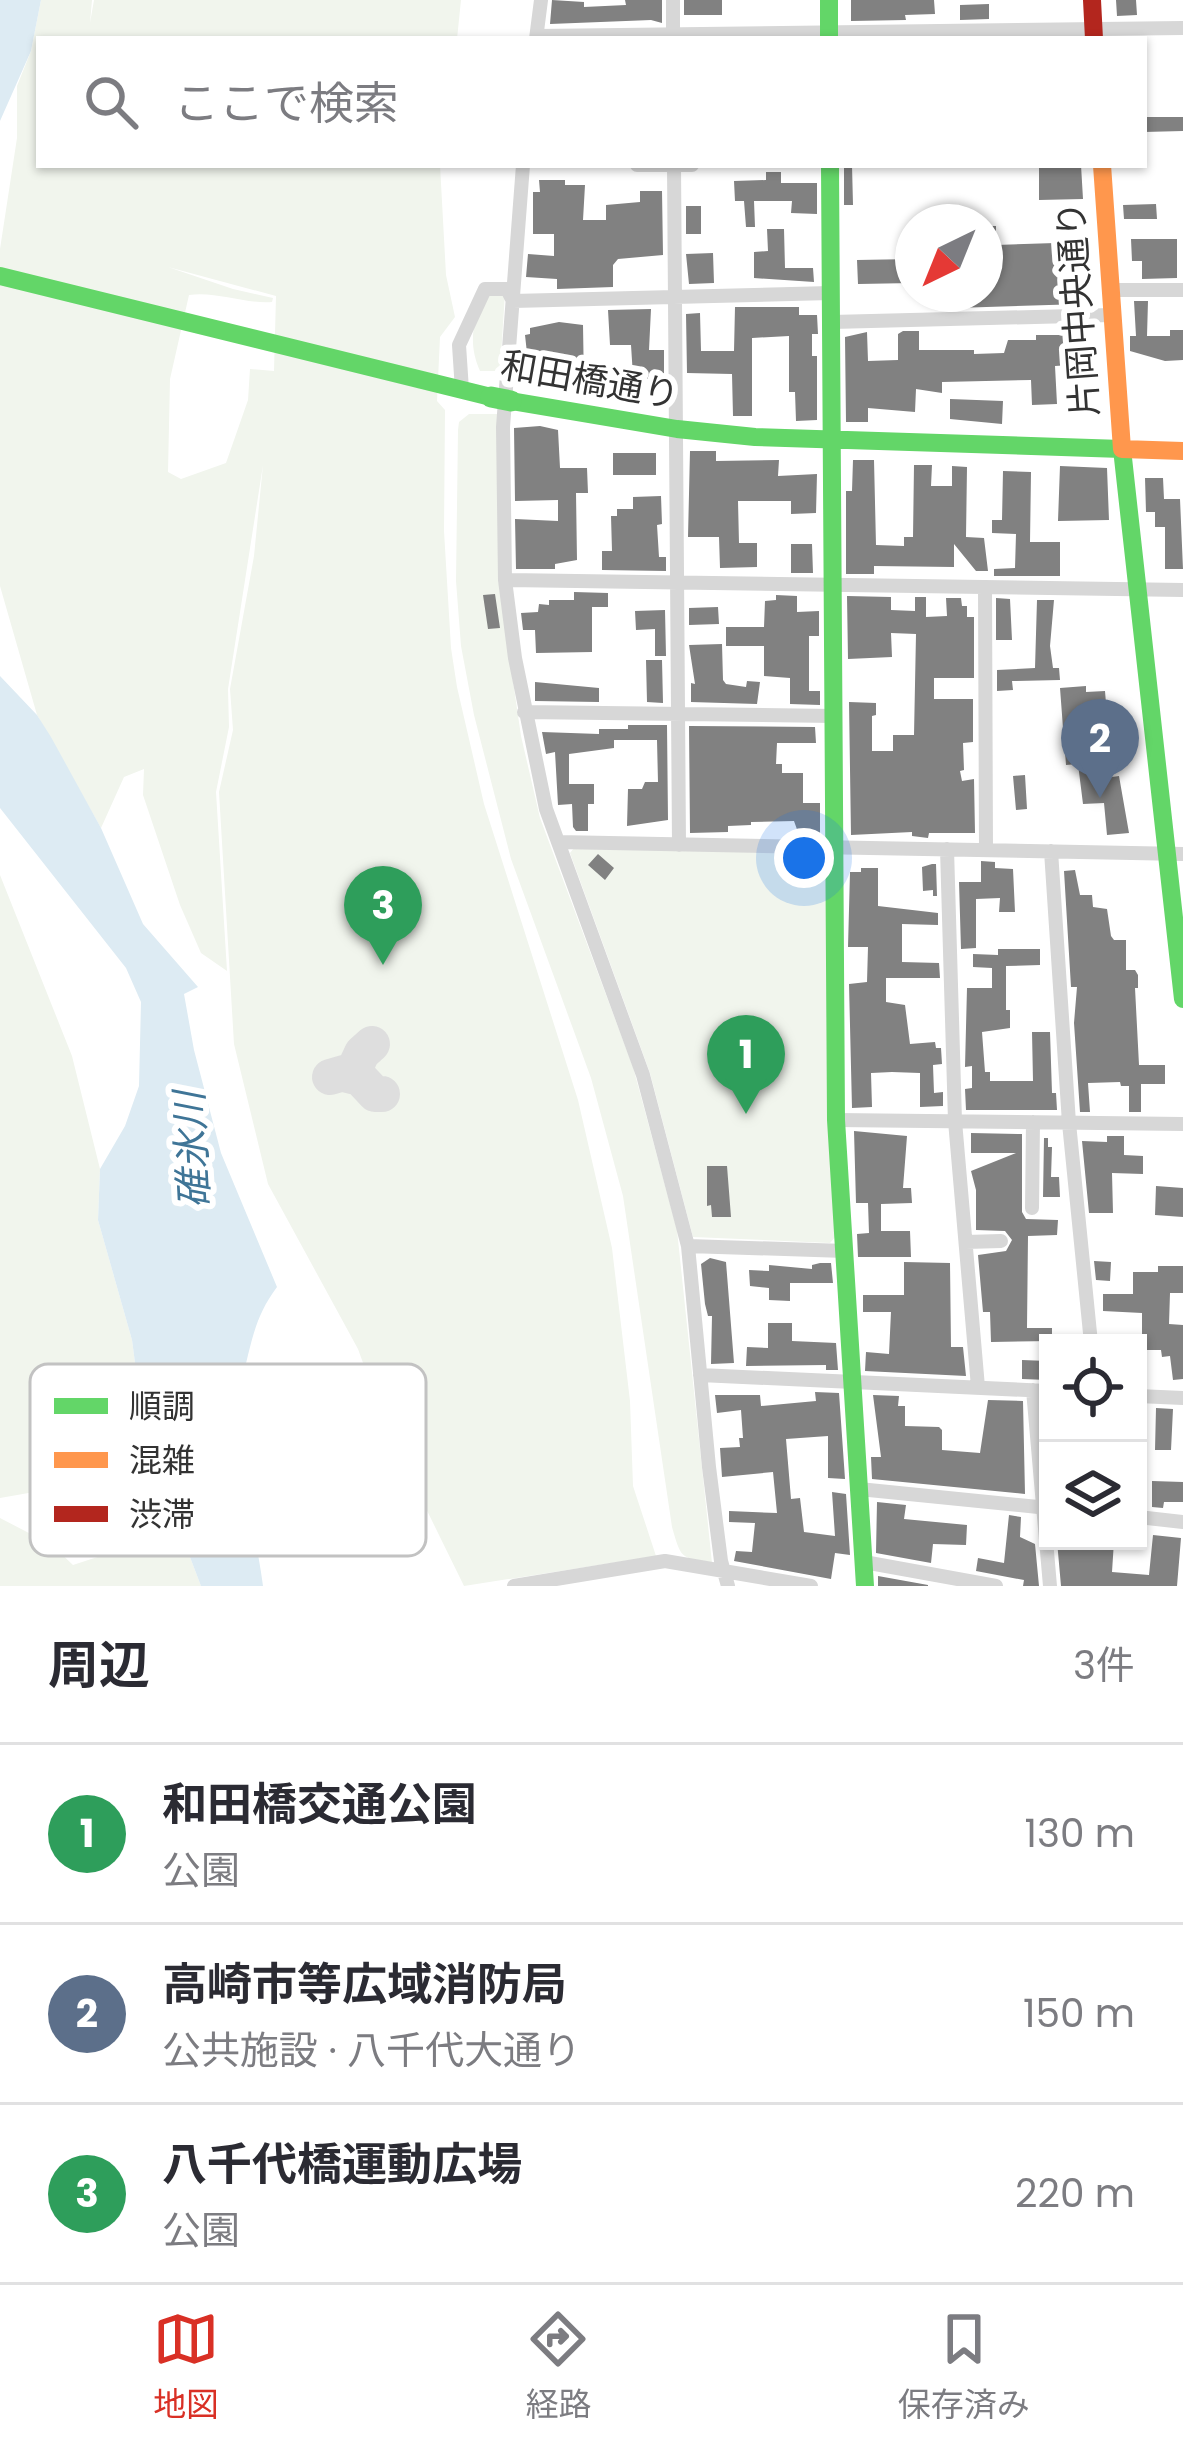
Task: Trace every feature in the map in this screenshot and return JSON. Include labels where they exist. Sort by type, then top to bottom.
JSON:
[{"type":"street","points":[[537,36],[541,0]]},
{"type":"street","points":[[673,0],[673,36],[1094,33],[1183,28]]},
{"type":"street","points":[[829,0],[829,35]]},
{"type":"street","points":[[1092,0],[1094,33]]},
{"type":"street","points":[[523,168],[503,427],[505,580],[524,712],[558,842],[643,1075],[688,1246],[726,1579]]},
{"type":"street","points":[[674,168],[679,845]]},
{"type":"street","points":[[830,168],[836,1120],[865,1586]]},
{"type":"street","name":"片岡中央通り","points":[[1102,168],[1123,449],[1137,590],[1175,853],[1183,993]]},
{"type":"street","name":"和田橋通り","points":[[0,277],[501,399],[676,430],[832,442],[1183,451]]},
{"type":"street","points":[[457,388],[459,345],[481,293],[507,289],[513,301]]},
{"type":"street","points":[[1110,290],[1183,290]]},
{"type":"street","points":[[513,301],[831,293]]},
{"type":"street","points":[[832,322],[1111,315]]},
{"type":"street","points":[[505,580],[1183,590]]},
{"type":"street","points":[[985,586],[986,850]]},
{"type":"street","points":[[524,712],[834,716]]},
{"type":"street","points":[[558,842],[1175,853]]},
{"type":"street","points":[[947,849],[956,1121],[978,1387]]},
{"type":"street","points":[[1051,851],[1090,1334]]},
{"type":"street","points":[[836,1120],[1183,1124]]},
{"type":"street","points":[[1032,1208],[1033,1122]]},
{"type":"street","points":[[966,1242],[1001,1241]]},
{"type":"street","points":[[688,1246],[845,1251]]},
{"type":"street","points":[[680,1378],[1039,1391]]},
{"type":"street","points":[[1147,1396],[1183,1398]]},
{"type":"street","points":[[859,1489],[1039,1507]]},
{"type":"street","points":[[1147,1518],[1183,1522]]},
{"type":"street","points":[[1047,1550],[1050,1586]]},
{"type":"street","points":[[514,1586],[665,1561],[726,1579],[811,1586]]},
{"type":"street","points":[[864,1562],[997,1586]]},
{"type":"shaded area","points":[[41,0],[92,0],[90,23],[94,0],[461,0],[457,36],[36,36],[36,168],[440,168],[446,275],[455,317],[440,337],[437,401],[445,410],[444,531],[457,687],[484,804],[578,1100],[612,1248],[630,1401],[633,1486],[656,1556],[464,1586],[426,1509],[426,1364],[363,1364],[268,1184],[234,1044],[219,792],[233,730],[230,689],[254,556],[263,465],[228,689],[229,727],[216,792],[227,971],[201,953],[180,905],[143,795],[144,769],[124,777],[101,828],[37,715],[0,586],[0,249],[17,138],[17,86],[31,51]],"holes":[[[168,267],[276,296],[274,371],[250,369],[248,400],[226,463],[181,479],[168,472],[170,379],[189,295],[262,302],[273,298]]]},
{"type":"shaded area","points":[[484,292],[505,293],[500,371],[480,371],[474,350],[475,322]]},
{"type":"shaded area","points":[[469,414],[498,414],[498,578],[521,736],[540,818],[633,1067],[677,1230],[712,1563],[683,1555],[672,1527],[623,1196],[591,1078],[511,859],[474,715],[461,646],[456,581],[458,430],[459,422]]},
{"type":"shaded area","points":[[574,848],[823,854],[828,859],[836,1236],[830,1243],[693,1237],[650,1073],[570,853]]},
{"type":"shaded area","points":[[0,875],[72,1056],[100,1169],[98,1220],[135,1364],[30,1364],[30,1493],[0,1498]]},
{"type":"shaded area","points":[[0,1518],[30,1534],[30,1556],[64,1556],[73,1565],[100,1556],[190,1556],[201,1586],[0,1586]]},
{"type":"water","points":[[0,0],[41,0],[31,51],[0,121]]},
{"type":"water","name":"碓氷川","points":[[0,676],[51,737],[101,828],[143,924],[198,987],[184,994],[221,1153],[277,1287],[262,1311],[247,1364],[135,1364],[98,1220],[100,1169],[125,1126],[139,1086],[141,1002],[126,968],[0,808]]},
{"type":"water","points":[[190,1556],[257,1556],[263,1586],[201,1586]]},
{"type":"building","points":[[552,0],[584,2],[584,7],[662,0],[662,23],[550,24]]},
{"type":"building","points":[[684,0],[722,0],[722,15],[684,15]]},
{"type":"building","points":[[851,0],[934,0],[935,14],[851,21]]},
{"type":"building","points":[[1116,0],[1136,0],[1137,15],[1117,16]]},
{"type":"building","points":[[989,4],[989,19],[960,20],[960,5]]},
{"type":"building","points":[[1147,117],[1183,117],[1183,131],[1147,132]]},
{"type":"building","points":[[844,168],[852,168],[853,205],[844,205]]},
{"type":"building","points":[[1039,168],[1081,168],[1083,199],[1039,200]]},
{"type":"building","points":[[766,172],[781,172],[781,183],[817,183],[817,214],[791,213],[792,201],[754,201],[755,227],[746,227],[744,201],[735,201],[734,181],[766,180]]},
{"type":"building","points":[[539,180],[585,185],[583,220],[606,220],[606,205],[640,202],[640,191],[662,191],[663,255],[618,259],[613,265],[613,287],[557,289],[557,279],[526,277],[528,254],[554,256],[554,234],[533,234],[533,192],[540,192]]},
{"type":"building","points":[[1156,204],[1157,219],[1124,219],[1123,205]]},
{"type":"building","points":[[686,206],[701,206],[701,234],[686,234]]},
{"type":"building","points":[[767,229],[784,229],[785,268],[813,268],[814,282],[754,278],[754,252],[768,251]]},
{"type":"building","points":[[1131,239],[1177,239],[1177,278],[1142,279],[1142,261],[1132,261]]},
{"type":"building","points":[[1087,242],[1087,252],[1082,252],[1082,304],[1003,306],[1003,245]]},
{"type":"building","points":[[713,253],[714,283],[689,284],[686,254]]},
{"type":"building","points":[[895,259],[895,283],[858,284],[857,260]]},
{"type":"building","points":[[1134,301],[1148,301],[1147,336],[1170,336],[1170,330],[1183,330],[1183,360],[1165,361],[1130,351],[1130,336],[1136,336]]},
{"type":"building","points":[[735,307],[799,307],[799,315],[817,315],[812,356],[817,356],[817,420],[796,421],[795,392],[789,392],[789,336],[752,338],[752,416],[733,416],[732,374],[687,373],[686,314],[700,313],[701,351],[734,351]]},
{"type":"building","points":[[651,309],[649,350],[664,350],[661,379],[633,376],[631,345],[610,345],[608,310]]},
{"type":"building","points":[[559,322],[583,325],[584,386],[556,387],[556,375],[519,371],[530,328]]},
{"type":"building","points":[[919,331],[919,350],[974,350],[974,354],[1004,353],[1008,340],[1036,340],[1036,335],[1083,335],[1086,364],[1055,366],[1057,404],[1032,405],[1031,380],[942,382],[942,393],[916,389],[915,412],[868,408],[868,422],[846,422],[845,337],[867,332],[868,361],[898,360],[898,334]]},
{"type":"building","points":[[950,399],[1003,401],[1002,424],[950,419]]},
{"type":"building","points":[[514,428],[558,430],[560,468],[587,468],[588,493],[576,493],[577,560],[555,564],[555,569],[516,569],[515,519],[558,521],[558,500],[515,501]]},
{"type":"building","points":[[690,451],[716,451],[716,461],[779,460],[778,476],[817,474],[816,513],[791,514],[791,501],[738,501],[739,543],[757,543],[757,567],[720,568],[719,537],[688,537]]},
{"type":"building","points":[[613,453],[656,453],[656,475],[613,475]]},
{"type":"building","points":[[853,460],[874,460],[876,545],[904,546],[904,537],[913,537],[914,465],[932,465],[931,486],[952,486],[952,466],[967,467],[966,537],[984,538],[988,571],[976,571],[954,544],[954,567],[874,566],[874,574],[846,574],[846,491],[852,491]]},
{"type":"building","points":[[1060,466],[1107,468],[1109,520],[1058,521]]},
{"type":"building","points":[[1003,471],[1031,472],[1030,542],[1060,542],[1060,576],[994,576],[994,569],[1015,568],[1016,534],[992,533],[992,520],[1002,520]]},
{"type":"building","points":[[1145,478],[1163,478],[1164,499],[1180,499],[1183,569],[1165,569],[1165,527],[1155,527],[1155,512],[1146,512]]},
{"type":"building","points":[[661,496],[659,557],[666,557],[666,571],[602,570],[602,551],[612,551],[611,516],[617,516],[617,509],[633,509],[633,497]]},
{"type":"building","points":[[791,544],[812,544],[813,573],[791,573]]},
{"type":"building","points":[[574,592],[608,593],[608,607],[592,607],[592,652],[536,653],[535,630],[523,630],[521,613],[538,612],[539,604],[549,605],[549,600],[574,600]]},
{"type":"building","points":[[495,594],[500,628],[488,629],[483,595]]},
{"type":"building","points":[[776,595],[797,596],[797,612],[819,611],[819,636],[809,636],[809,691],[820,691],[820,705],[790,704],[790,678],[764,676],[764,646],[726,646],[726,627],[764,627],[765,601],[776,600]]},
{"type":"building","points":[[847,596],[891,597],[891,610],[915,611],[915,597],[926,597],[926,617],[947,616],[946,598],[961,598],[967,617],[974,617],[974,678],[934,678],[934,699],[973,699],[973,742],[963,743],[964,770],[960,771],[962,781],[974,779],[975,833],[929,833],[928,838],[912,836],[912,832],[851,835],[849,702],[876,703],[872,751],[893,751],[893,735],[914,735],[916,634],[891,633],[892,657],[848,659]]},
{"type":"building","points":[[996,598],[1010,599],[1012,640],[996,640]]},
{"type":"building","points":[[1037,600],[1054,600],[1050,646],[1060,680],[1012,681],[1013,690],[997,691],[997,670],[1035,668]]},
{"type":"building","points":[[718,607],[719,624],[689,625],[689,608]]},
{"type":"building","points":[[665,610],[666,656],[655,656],[655,629],[636,630],[635,611]]},
{"type":"building","points":[[722,644],[723,680],[746,687],[747,681],[760,682],[757,704],[691,702],[691,683],[695,684],[689,645]]},
{"type":"building","points":[[646,660],[662,660],[663,703],[647,702]]},
{"type":"building","points":[[535,682],[599,688],[599,702],[535,701]]},
{"type":"building","points":[[1086,686],[1086,692],[1105,691],[1112,777],[1119,776],[1129,833],[1107,835],[1104,803],[1083,804],[1078,764],[1066,765],[1064,738],[1077,735],[1075,727],[1063,728],[1060,688]]},
{"type":"building","points":[[628,725],[667,725],[668,820],[627,826],[628,789],[658,782],[657,740],[614,740],[614,748],[569,754],[569,784],[594,784],[588,831],[576,831],[572,804],[558,805],[555,752],[546,754],[542,732],[599,734],[599,729],[628,729]]},
{"type":"building","points":[[689,726],[815,727],[816,743],[777,743],[776,764],[782,764],[782,773],[803,773],[803,803],[820,803],[820,836],[799,835],[794,821],[751,822],[728,826],[728,832],[690,833]]},
{"type":"building","points":[[1025,775],[1027,809],[1016,810],[1013,776]]},
{"type":"building","points":[[598,854],[614,868],[605,880],[588,865]]},
{"type":"building","points":[[981,861],[1013,869],[1015,912],[999,912],[1000,898],[976,899],[976,948],[961,949],[959,882],[981,882]]},
{"type":"building","points":[[936,864],[937,896],[933,896],[933,890],[923,891],[922,867]]},
{"type":"building","points":[[861,868],[878,868],[878,906],[938,913],[938,925],[902,924],[902,962],[939,963],[940,978],[886,978],[886,1002],[905,1005],[910,1044],[935,1042],[941,1048],[942,1064],[933,1065],[934,1093],[943,1092],[943,1106],[920,1107],[920,1073],[892,1072],[871,1073],[872,1107],[852,1108],[849,984],[867,982],[868,947],[848,947],[850,872],[861,872]]},
{"type":"building","points":[[1075,870],[1080,895],[1092,895],[1093,907],[1107,909],[1111,936],[1126,940],[1126,970],[1138,975],[1139,1065],[1165,1065],[1165,1084],[1141,1084],[1141,1112],[1129,1112],[1129,1086],[1120,1082],[1088,1083],[1090,1112],[1080,1112],[1074,1023],[1077,987],[1071,987],[1064,871]]},
{"type":"building","points":[[998,949],[1040,949],[1040,965],[1006,966],[1010,1028],[982,1032],[985,1072],[990,1072],[990,1081],[1033,1081],[1032,1032],[1050,1032],[1057,1110],[966,1110],[965,1089],[972,1088],[972,1066],[965,1067],[967,988],[992,988],[992,968],[973,967],[973,954],[998,955]]},
{"type":"building","points":[[854,1131],[907,1136],[903,1188],[911,1188],[912,1203],[881,1204],[881,1231],[910,1231],[911,1257],[858,1257],[857,1234],[869,1233],[868,1203],[856,1203]]},
{"type":"building","points":[[971,1133],[1022,1134],[1022,1212],[1026,1219],[1058,1220],[1057,1235],[1028,1236],[1027,1328],[1052,1328],[1052,1334],[1039,1334],[1039,1341],[991,1342],[978,1255],[1006,1251],[1012,1240],[1005,1231],[976,1230],[971,1171],[1016,1153],[971,1153]]},
{"type":"building","points":[[1107,1136],[1124,1136],[1124,1155],[1143,1156],[1143,1174],[1112,1173],[1113,1213],[1089,1213],[1082,1141],[1107,1142]]},
{"type":"building","points":[[1044,1138],[1052,1147],[1051,1177],[1059,1177],[1060,1197],[1043,1197]]},
{"type":"building","points":[[707,1166],[727,1166],[731,1217],[712,1217],[711,1205],[707,1206]]},
{"type":"building","points":[[1156,1186],[1183,1188],[1183,1217],[1155,1215]]},
{"type":"building","points":[[710,1258],[726,1262],[734,1363],[711,1364],[712,1316],[705,1304],[701,1264]]},
{"type":"building","points":[[1094,1261],[1111,1262],[1110,1281],[1096,1280]]},
{"type":"building","points":[[904,1262],[950,1263],[951,1347],[963,1347],[966,1376],[865,1371],[866,1352],[889,1354],[891,1312],[863,1312],[863,1295],[904,1295]]},
{"type":"building","points":[[831,1263],[833,1283],[790,1283],[790,1301],[769,1300],[769,1288],[750,1286],[749,1270],[769,1271],[769,1265],[812,1269]]},
{"type":"building","points":[[1158,1266],[1183,1266],[1183,1293],[1170,1293],[1169,1324],[1183,1325],[1183,1379],[1173,1380],[1170,1356],[1147,1350],[1142,1313],[1103,1311],[1103,1294],[1133,1294],[1133,1272],[1158,1272]]},
{"type":"building","points":[[768,1323],[792,1323],[792,1341],[836,1343],[838,1370],[826,1370],[826,1365],[746,1366],[747,1347],[768,1348]]},
{"type":"building","points":[[1022,1360],[1039,1361],[1039,1380],[1022,1379]]},
{"type":"building","points":[[815,1392],[839,1393],[845,1479],[828,1478],[828,1436],[786,1439],[791,1499],[800,1498],[804,1532],[835,1536],[832,1492],[846,1494],[850,1555],[835,1553],[831,1579],[734,1561],[736,1551],[752,1552],[755,1523],[729,1522],[729,1511],[777,1513],[773,1472],[722,1477],[720,1448],[740,1447],[741,1410],[717,1413],[715,1395],[760,1395],[761,1406],[816,1401]]},
{"type":"building","points":[[873,1395],[899,1396],[898,1406],[905,1406],[905,1426],[939,1427],[942,1450],[980,1453],[988,1400],[1023,1401],[1025,1494],[872,1479],[871,1457],[881,1457]]},
{"type":"building","points":[[1156,1408],[1173,1409],[1171,1450],[1155,1450]]},
{"type":"building","points":[[1152,1481],[1183,1482],[1183,1502],[1152,1507]]},
{"type":"building","points":[[877,1502],[906,1505],[904,1519],[967,1525],[966,1545],[933,1544],[931,1563],[876,1553]]},
{"type":"building","points":[[1009,1515],[1021,1517],[1020,1537],[1035,1544],[1039,1586],[1023,1586],[1024,1580],[976,1571],[978,1558],[1004,1563]]},
{"type":"building","points":[[1153,1535],[1181,1538],[1177,1586],[1061,1586],[1058,1550],[1113,1550],[1112,1572],[1149,1575]]},
{"type":"building","points":[[878,1576],[928,1585],[928,1586],[878,1586]]},
{"type":"taxiway","points":[[330,1077],[354,1070],[372,1044]]},
{"type":"taxiway","points":[[348,1075],[382,1094]]},
{"type":"traffic: fast","points":[[829,0],[829,36]]},
{"type":"traffic: fast","points":[[830,168],[836,1120],[865,1586]]},
{"type":"traffic: fast","points":[[0,276],[491,397]]},
{"type":"traffic: fast","points":[[491,397],[511,401]]},
{"type":"traffic: fast","points":[[511,401],[755,437],[1122,449],[1183,999]]},
{"type":"traffic: slow","points":[[1102,168],[1122,449],[1183,451]]},
{"type":"traffic: jam","points":[[1092,0],[1094,36]]},
{"type":"place","name":"高崎市等広域消防局","points":[[1100,798]]},
{"type":"place","name":"八千代橋運動広場","points":[[383,965]]},
{"type":"place","name":"和田橋交通公園","points":[[746,1114]]}]
